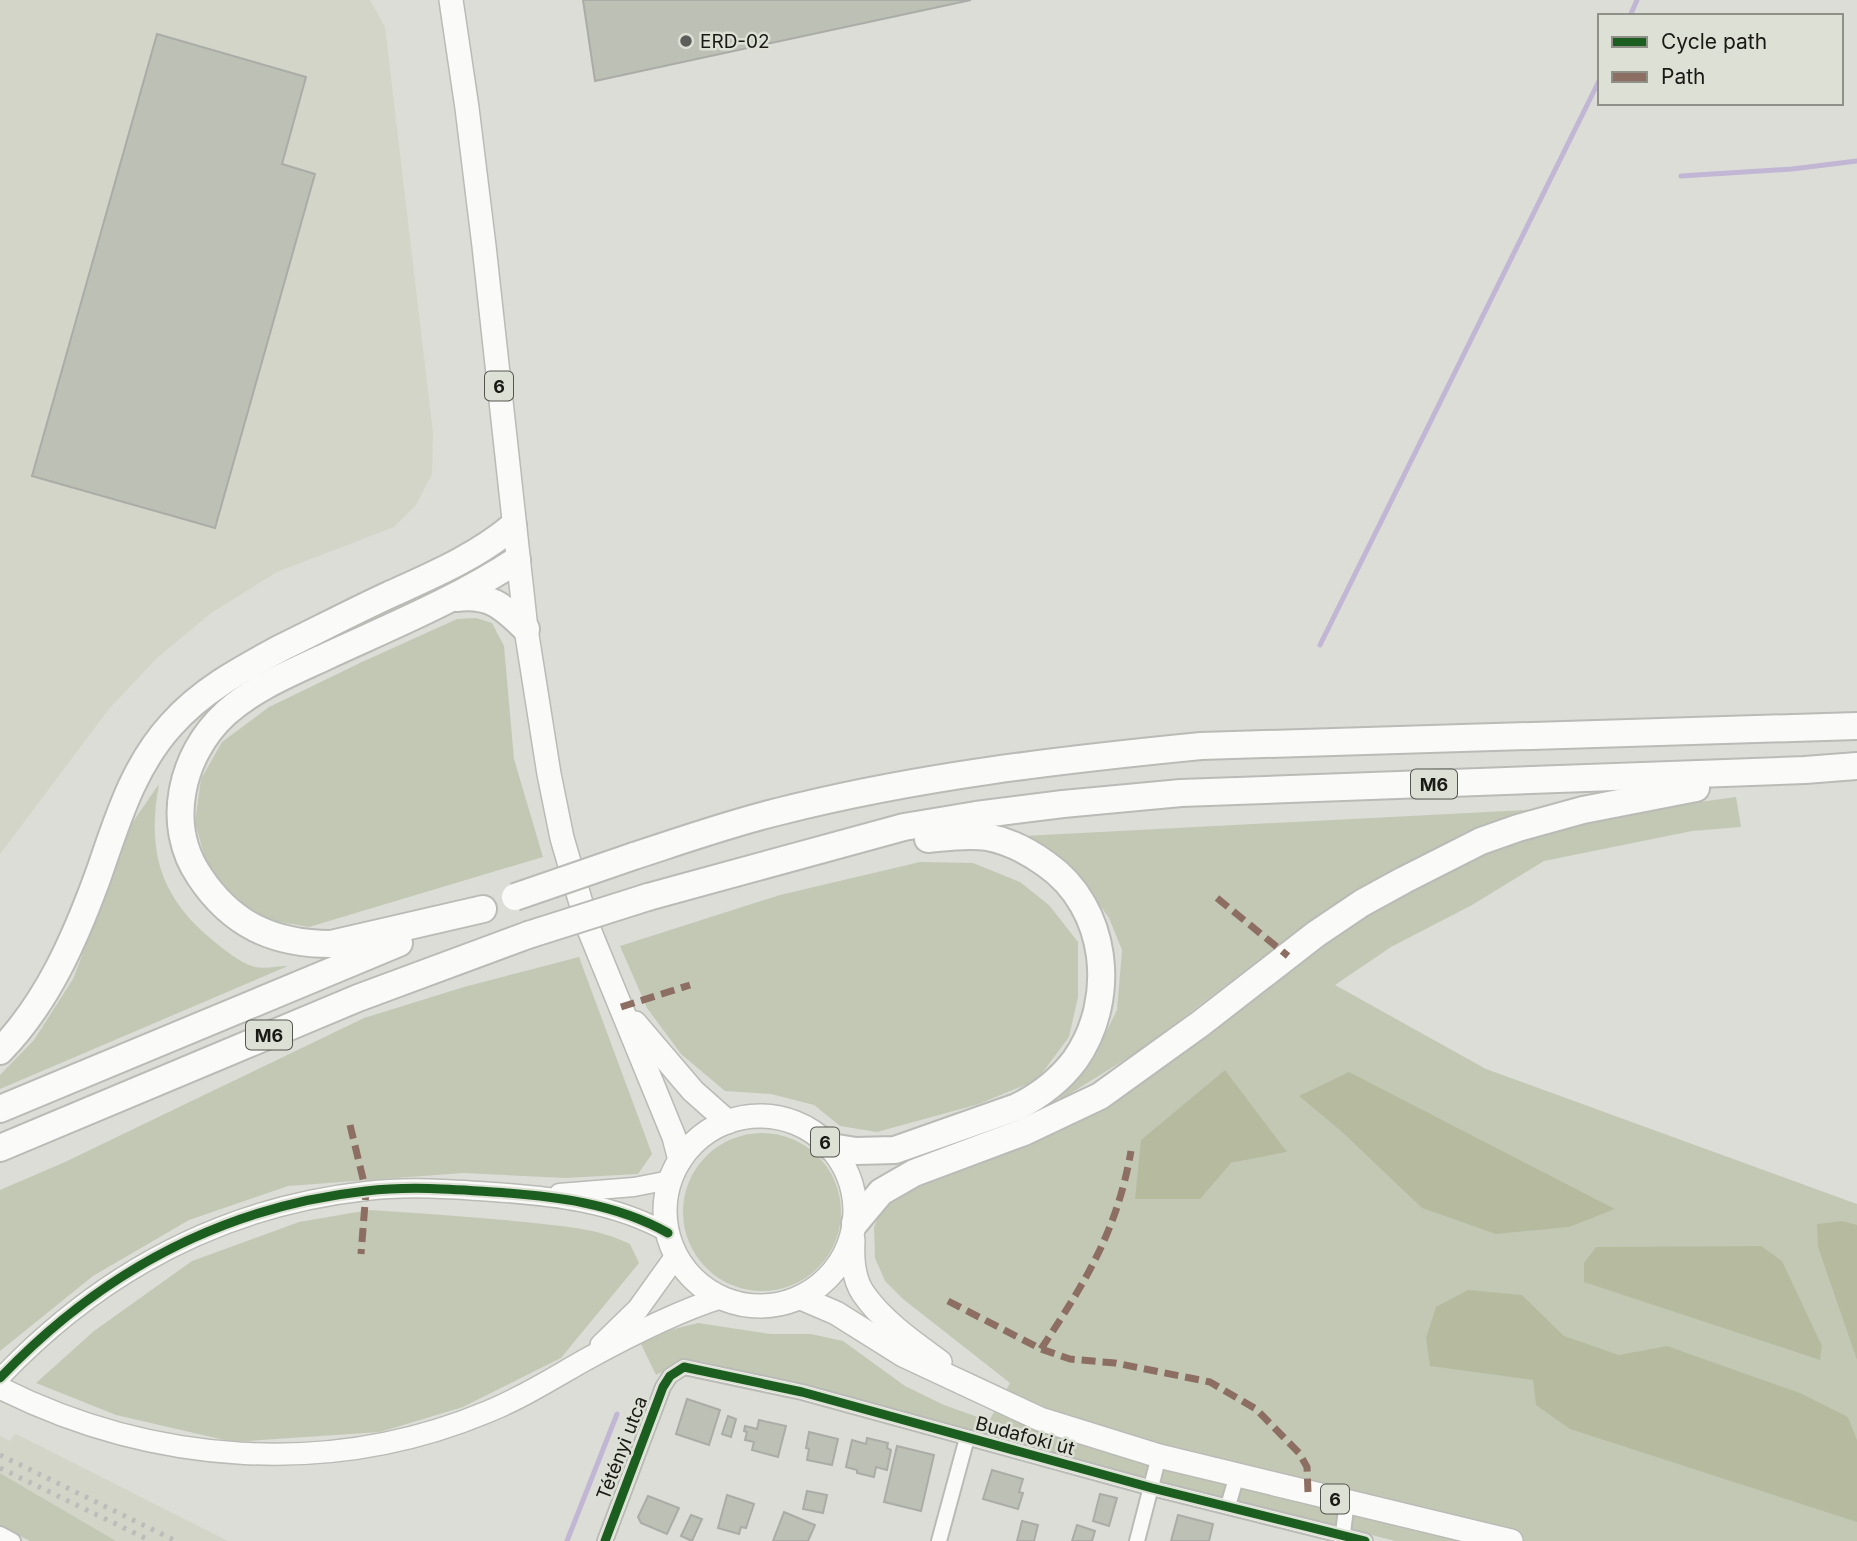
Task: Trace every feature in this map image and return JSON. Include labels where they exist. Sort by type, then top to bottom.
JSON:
[{"type":"highway","points":[[0,1051],[30,1015],[61,963],[81,921],[128,790],[145,760],[170,726],[198,699],[236,671],[346,615],[464,560],[513,526]]},
{"type":"highway","points":[[464,560],[489,557],[517,561]]},
{"type":"highway","points":[[483,909],[331,944],[304,944],[276,938],[230,913],[210,893],[189,856],[180,819],[182,789],[188,769],[204,740],[231,709],[276,680],[488,580],[517,561]]},
{"type":"highway","points":[[451,598],[475,596],[492,601],[508,611],[526,629]]},
{"type":"highway","name":"M6","points":[[0,1110],[515,897],[699,834],[781,811],[881,788],[1102,756],[1201,746],[1857,726]]},
{"type":"highway","name":"M6","points":[[0,1148],[358,998],[527,935],[648,897],[904,827],[976,815],[1168,794],[1857,766]]},
{"type":"highway","points":[[854,1230],[881,1192],[914,1173],[1024,1132],[1100,1096],[1127,1079],[1362,903],[1449,856],[1518,828],[1583,810],[1687,789],[1805,770]]},
{"type":"highway","points":[[798,855],[959,836],[986,837],[1012,844],[1033,855],[1068,883],[1079,898],[1097,936],[1102,970],[1097,1008],[1086,1042],[1064,1073],[1031,1100],[995,1116],[895,1150],[856,1151],[831,1147]]},
{"type":"main road","name":"6","points":[[451,0],[479,206],[517,561],[549,774],[562,838],[588,927],[674,1137],[680,1160]]},
{"type":"main road","name":"6","points":[[621,1007],[692,1091],[728,1122]]},
{"type":"main road","name":"6","points":[[746,1117],[783,1119],[817,1134],[843,1163],[856,1202],[854,1230],[847,1252],[833,1273],[816,1290],[801,1298],[769,1306],[736,1304],[720,1298],[695,1280],[676,1256],[665,1216],[670,1180],[680,1160],[701,1137],[728,1122],[746,1117]]},
{"type":"main road","name":"Budafoki út","points":[[854,1230],[852,1258],[863,1293],[890,1321],[972,1386]]},
{"type":"main road","points":[[587,1359],[638,1310],[676,1256]]},
{"type":"main road","points":[[0,1388],[27,1402],[144,1441],[201,1451],[249,1455],[317,1454],[373,1446],[428,1432],[488,1412],[587,1359],[696,1306],[720,1298]]},
{"type":"main road","name":"Budafoki út","points":[[801,1298],[836,1313],[903,1355],[1040,1419],[1159,1456],[1511,1541]]},
{"type":"street","points":[[538,1195],[670,1180]]},
{"type":"street","points":[[0,1378],[27,1349],[106,1286],[157,1255],[207,1230],[254,1213],[300,1201],[366,1191],[436,1188],[538,1195],[606,1208],[649,1222],[668,1233]]},
{"type":"street","name":"Budafoki út","points":[[676,1370],[694,1368],[802,1392],[1152,1488],[1343,1538],[1365,1541]]},
{"type":"street","name":"Tétényi utca","points":[[610,1539],[663,1387],[676,1370]]},
{"type":"street","points":[[939,1541],[967,1438]]},
{"type":"street","points":[[1137,1541],[1159,1456]]},
{"type":"street","points":[[1228,1506],[1237,1475]]},
{"type":"street","points":[[1343,1538],[1347,1501]]},
{"type":"street","points":[[0,1534],[13,1541]]},
{"type":"shaded area","points":[[0,0],[370,0],[385,27],[433,433],[432,474],[416,505],[394,527],[277,572],[211,613],[157,658],[108,710],[0,854]]},
{"type":"shaded area","points":[[15,1434],[228,1541],[116,1541],[0,1473],[0,1436],[10,1441]]},
{"type":"green space","points":[[476,618],[492,623],[504,646],[514,759],[543,857],[309,927],[257,918],[227,898],[207,866],[195,822],[201,779],[222,742],[269,707],[457,619]]},
{"type":"green space","points":[[159,784],[156,850],[168,888],[179,905],[210,938],[243,962],[259,968],[288,966],[0,1089],[0,1075],[34,1040],[73,979],[132,823]]},
{"type":"green space","points":[[1736,797],[1741,827],[1692,831],[1544,861],[1472,905],[1391,947],[1335,985],[1486,1069],[1857,1204],[1857,1541],[1395,1541],[1141,1479],[704,1362],[686,1360],[656,1375],[640,1342],[666,1331],[698,1323],[770,1334],[811,1334],[843,1341],[905,1386],[944,1405],[989,1421],[1010,1383],[903,1299],[885,1281],[875,1258],[874,1227],[884,1205],[903,1190],[1043,1138],[1097,1112],[1308,949],[1457,863],[1560,829],[1641,810]],"holes":[[[1225,1071],[1286,1152],[1231,1163]]]},
{"type":"green space","points":[[1543,809],[1467,831],[1366,886],[1260,959],[1142,1049],[1055,1103],[1089,1066],[1117,1010],[1122,950],[1109,918],[1079,876],[1024,836]]},
{"type":"green space","points":[[920,862],[973,863],[1020,882],[1049,905],[1078,942],[1078,997],[1069,1037],[1037,1080],[979,1104],[877,1132],[840,1126],[814,1105],[771,1094],[725,1091],[681,1054],[647,1008],[620,946],[780,895]]},
{"type":"green space","points":[[579,957],[652,1154],[638,1174],[565,1178],[463,1173],[288,1186],[189,1220],[93,1276],[0,1351],[0,1190],[65,1162],[364,1018],[464,987]]},
{"type":"green space","points":[[1225,1070],[1287,1152],[1231,1163],[1200,1199],[1135,1199],[1141,1140]]},
{"type":"green space","points":[[1349,1072],[1615,1209],[1569,1227],[1496,1234],[1422,1208],[1341,1131],[1299,1096]]},
{"type":"green space","points":[[762,1133],[792,1139],[818,1156],[835,1182],[841,1212],[835,1242],[818,1268],[792,1285],[762,1291],[732,1285],[706,1268],[689,1242],[683,1212],[689,1182],[706,1156],[732,1139]]},
{"type":"green space","points":[[369,1210],[525,1222],[592,1231],[630,1244],[639,1263],[561,1358],[463,1407],[380,1432],[233,1442],[116,1415],[36,1383],[94,1331],[192,1261],[299,1222]]},
{"type":"green space","points":[[1842,1221],[1857,1225],[1857,1360],[1818,1247],[1817,1224]]},
{"type":"green space","points":[[1761,1246],[1782,1261],[1822,1346],[1820,1360],[1584,1282],[1584,1263],[1596,1247]]},
{"type":"green space","points":[[1468,1290],[1522,1295],[1564,1336],[1619,1355],[1667,1346],[1800,1393],[1848,1417],[1857,1440],[1857,1522],[1570,1429],[1536,1405],[1533,1380],[1430,1366],[1426,1338],[1436,1307]]},
{"type":"green space","points":[[0,1473],[116,1541],[30,1541],[0,1526]]},
{"type":"building","name":"ERD-02","points":[[583,0],[971,0],[595,81]]},
{"type":"building","points":[[157,34],[306,77],[282,164],[315,174],[215,528],[32,476]]},
{"type":"building","points":[[687,1399],[720,1410],[709,1445],[676,1434]]},
{"type":"building","points":[[728,1416],[736,1419],[731,1437],[722,1434]]},
{"type":"building","points":[[759,1420],[786,1426],[778,1457],[752,1450],[754,1442],[745,1440],[745,1426],[757,1429]]},
{"type":"building","points":[[809,1432],[838,1439],[832,1465],[807,1460]]},
{"type":"building","points":[[867,1438],[888,1443],[887,1448],[891,1450],[887,1470],[876,1467],[874,1477],[846,1467],[852,1440],[866,1444]]},
{"type":"building","points":[[897,1446],[934,1455],[921,1511],[884,1502]]},
{"type":"building","points":[[992,1470],[1023,1479],[1019,1492],[1023,1493],[1018,1509],[983,1499]]},
{"type":"building","points":[[807,1491],[827,1495],[823,1513],[803,1509]]},
{"type":"building","points":[[1100,1494],[1117,1498],[1109,1526],[1093,1521]]},
{"type":"building","points":[[727,1495],[754,1504],[746,1528],[741,1527],[739,1534],[718,1528]]},
{"type":"building","points":[[648,1496],[679,1508],[667,1534],[641,1523],[638,1517]]},
{"type":"building","points":[[784,1512],[815,1525],[808,1541],[773,1541]]},
{"type":"building","points":[[691,1515],[702,1519],[692,1541],[681,1536]]},
{"type":"building","points":[[1178,1515],[1213,1524],[1209,1541],[1171,1541]]},
{"type":"building","points":[[1022,1521],[1038,1525],[1034,1541],[1017,1541]]},
{"type":"building","points":[[1077,1525],[1095,1531],[1092,1541],[1072,1541]]},
{"type":"waterway","points":[[1631,14],[1637,0]]},
{"type":"waterway","points":[[1320,645],[1598,83]]},
{"type":"waterway","points":[[1681,176],[1792,169],[1857,161]]},
{"type":"waterway","points":[[567,1541],[617,1414]]},
{"type":"railway","points":[[0,1455],[176,1541]]},
{"type":"railway","points":[[0,1468],[151,1541]]},
{"type":"marked path","points":[[1217,898],[1288,956]]},
{"type":"marked path","points":[[621,1007],[690,985]]},
{"type":"marked path","points":[[350,1125],[366,1191],[361,1254]]},
{"type":"marked path","points":[[1041,1349],[1072,1301],[1108,1231],[1125,1180],[1131,1151]]},
{"type":"marked path","points":[[948,1301],[1041,1349],[1070,1359],[1115,1363],[1210,1382],[1256,1409],[1299,1453],[1307,1467],[1308,1492]]},
{"type":"cycle path","points":[[0,1378],[38,1340],[79,1307],[166,1251],[262,1212],[313,1199],[398,1189],[516,1194],[605,1208],[627,1214],[668,1233]]},
{"type":"cycle path","points":[[605,1541],[663,1387],[670,1376],[684,1367],[802,1392],[1152,1488],[1365,1541]]},
{"type":"place","name":"ERD-02","points":[[686,41]]}]
